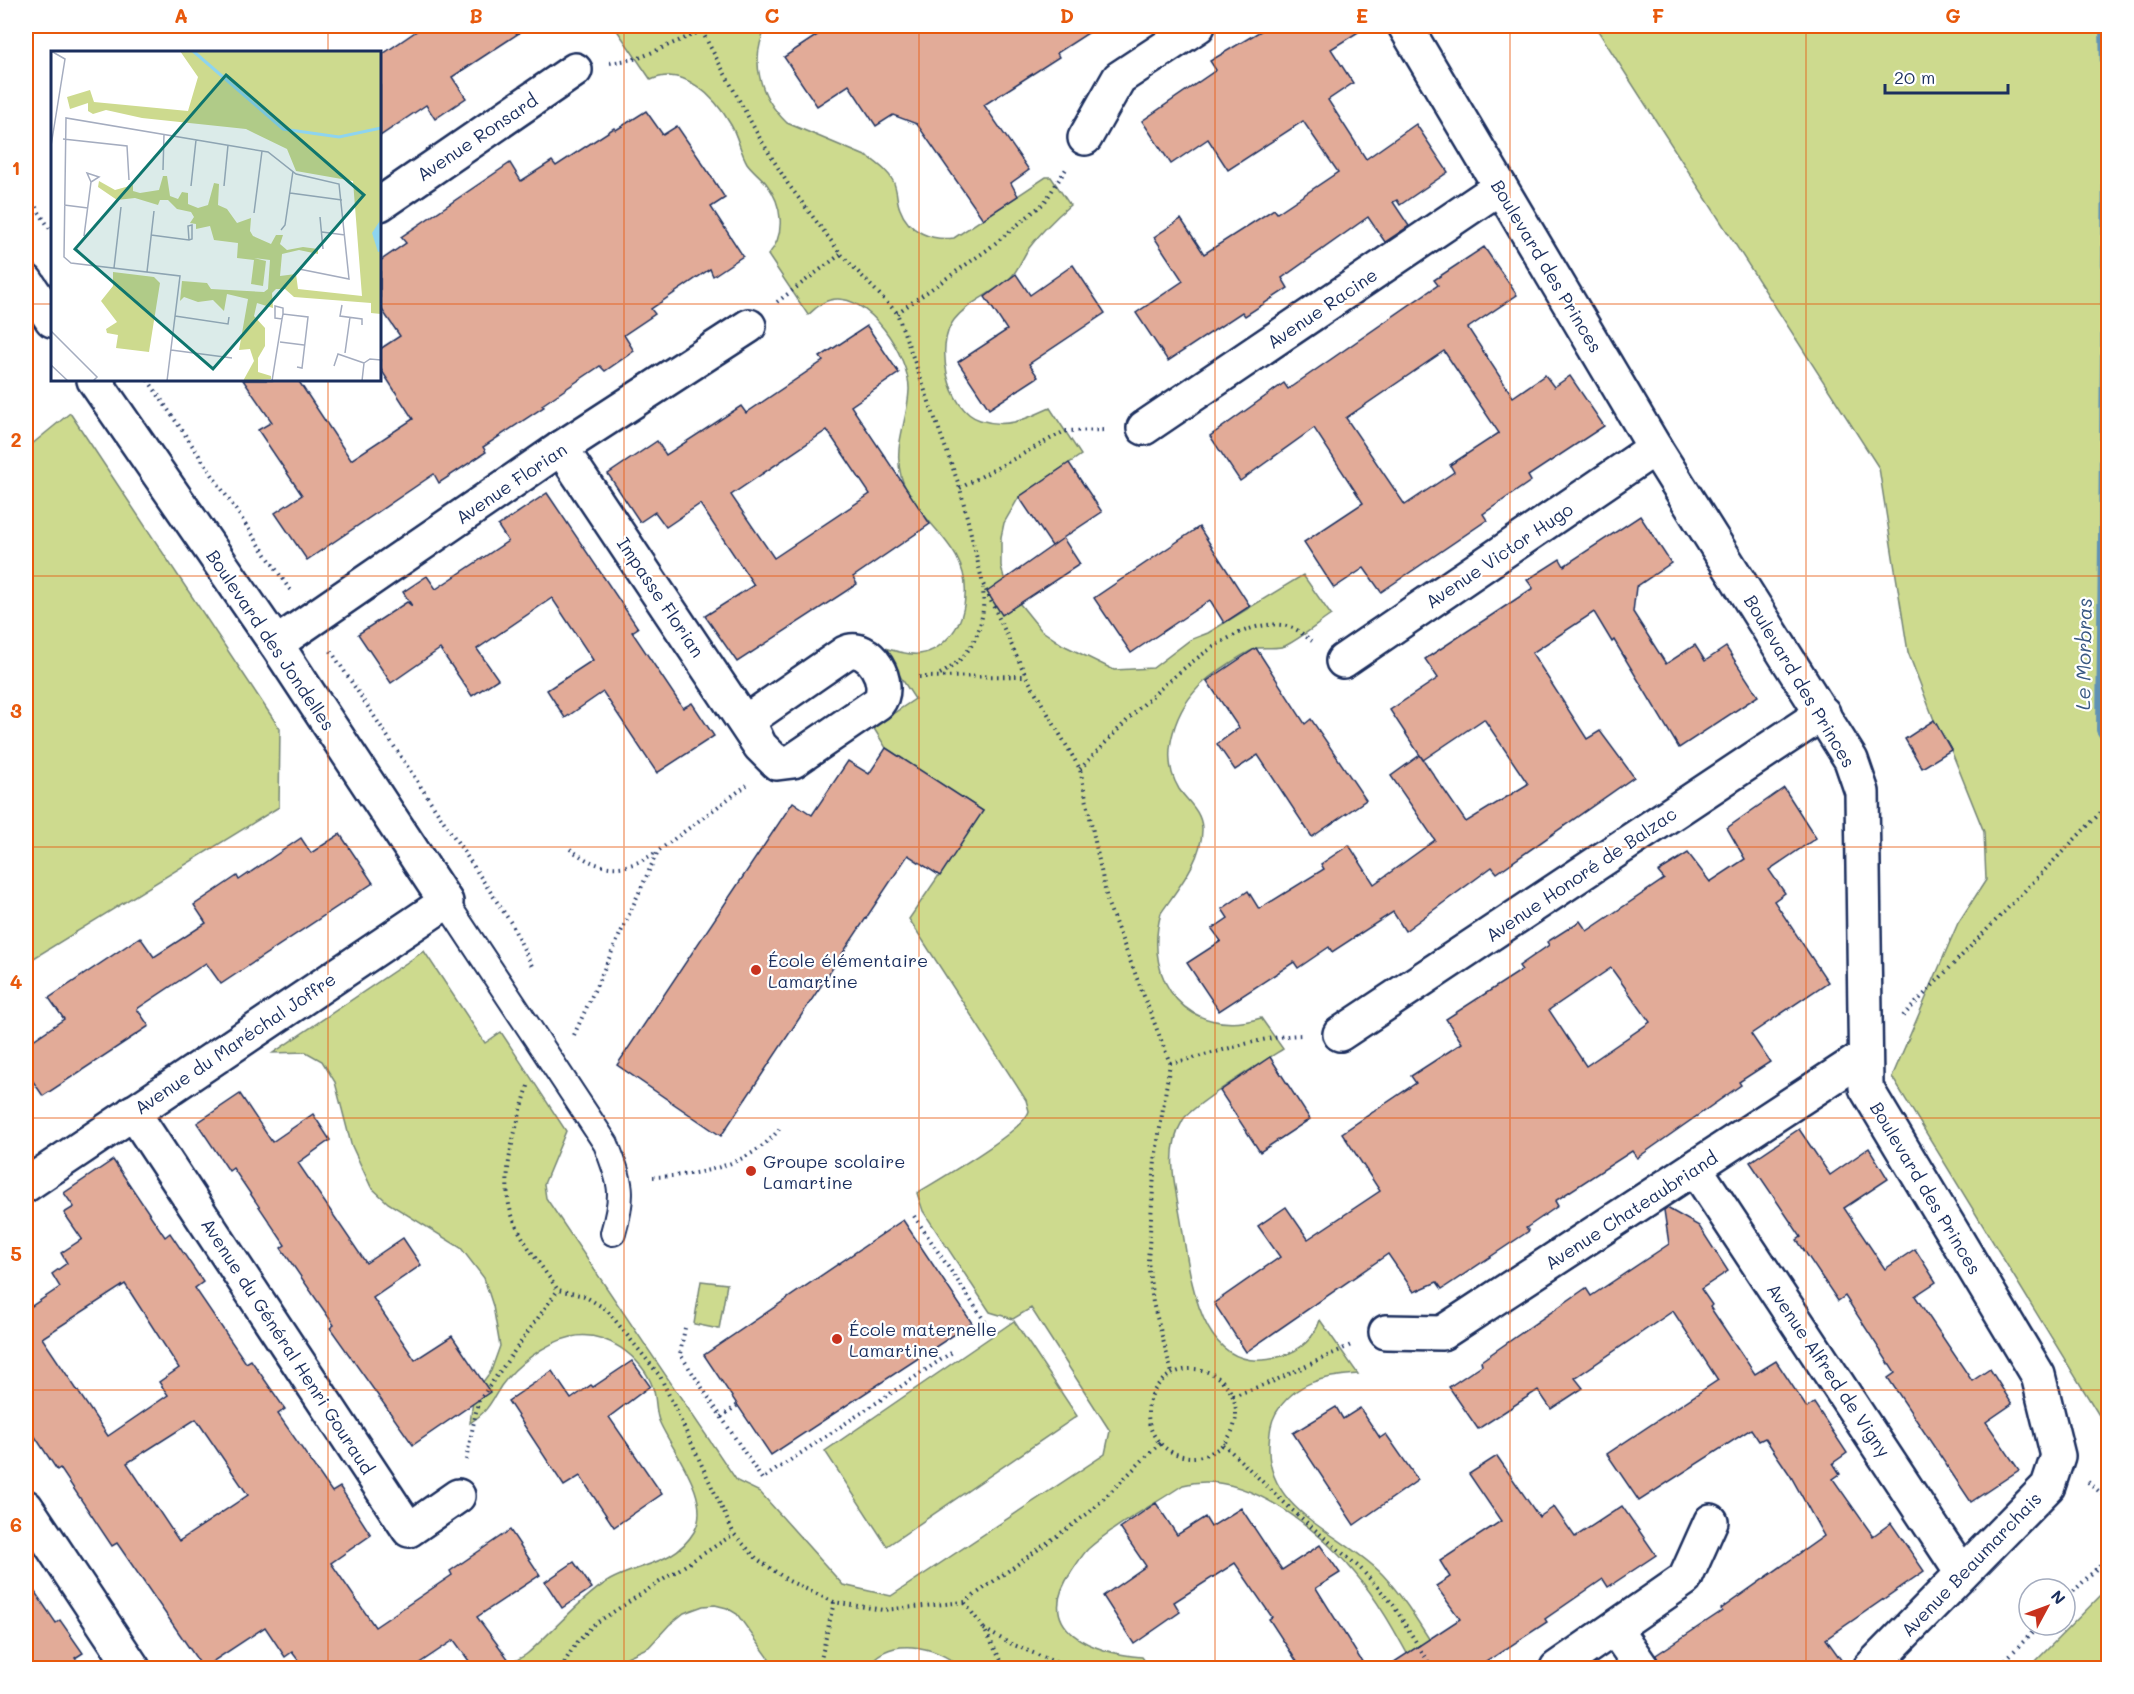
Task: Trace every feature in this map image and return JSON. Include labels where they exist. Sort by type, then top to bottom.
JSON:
[{"type":"street","points":[[1085,138],[1119,78],[1198,26]]},
{"type":"street","name":"Boulevard des Princes","points":[[1405,26],[1655,448],[1851,760],[1862,792],[1866,1088],[2038,1375],[2058,1456],[2048,1486]]},
{"type":"street","name":"Avenue Ronsard","points":[[381,203],[575,70]]},
{"type":"street","name":"Avenue Racine","points":[[1144,428],[1500,187]]},
{"type":"street","points":[[26,281],[51,318]]},
{"type":"street","name":"Avenue Florian","points":[[276,644],[561,448],[749,326]]},
{"type":"street","name":"Boulevard des Jondelles","points":[[108,385],[446,902]]},
{"type":"street","name":"Impasse Florian","points":[[561,448],[769,755]]},
{"type":"street","name":"Avenue Victor Hugo","points":[[1343,661],[1655,448]]},
{"type":"street","points":[[845,652],[863,653],[872,661],[883,681],[883,696],[878,703],[793,761],[769,755],[752,729],[754,716],[845,652]]},
{"type":"street","name":"Avenue Honoré de Balzac","points":[[1340,1034],[1823,714]]},
{"type":"street","name":"Avenue du Maréchal Joffre","points":[[26,1185],[446,902]]},
{"type":"street","name":"Avenue Chateaubriand","points":[[1386,1332],[1442,1333],[1865,1056]]},
{"type":"street","name":"Avenue du Général Henri Gouraud","points":[[133,1112],[409,1530],[458,1496]]},
{"type":"street","name":"Avenue Alfred de Vigny","points":[[1695,1168],[1962,1573]]},
{"type":"street","name":"Avenue Beaumarchais","points":[[1870,1668],[2048,1486]]},
{"type":"street","points":[[26,1507],[133,1668]]},
{"type":"street","points":[[1557,1668],[1685,1579],[1711,1521]]},
{"type":"street","points":[[1615,1629],[1642,1668]]},
{"type":"lane","points":[[446,902],[606,1144],[620,1179],[622,1203],[613,1233]]},
{"type":"path","points":[[699,26],[758,135],[788,184],[842,254],[897,313],[960,488],[983,584],[985,610],[979,634],[962,661],[938,675]]},
{"type":"path","points":[[575,70],[639,58],[713,26]]},
{"type":"path","points":[[897,313],[987,250],[1044,203],[1085,138]]},
{"type":"path","points":[[26,192],[51,230]]},
{"type":"path","points":[[749,326],[796,285],[842,254]]},
{"type":"path","points":[[960,488],[1065,431],[1144,428]]},
{"type":"path","points":[[983,584],[1026,676],[1080,769],[1107,904],[1170,1063],[1155,1160],[1148,1261],[1153,1303],[1172,1373]]},
{"type":"path","points":[[1080,769],[1174,675],[1233,636],[1253,628],[1271,626],[1293,628],[1343,661]]},
{"type":"path","points":[[883,681],[938,675],[1026,676]]},
{"type":"path","points":[[570,849],[596,865],[617,868],[640,862],[658,851],[769,755]]},
{"type":"path","points":[[1865,1056],[2109,805]]},
{"type":"path","points":[[658,851],[567,1051],[531,1078],[508,1159],[508,1200],[524,1240],[558,1290],[584,1296],[606,1310],[660,1376],[734,1534],[757,1559],[789,1581],[834,1602],[883,1610],[965,1602],[1090,1512],[1160,1443]]},
{"type":"path","points":[[1170,1063],[1204,1057],[1273,1035],[1340,1034]]},
{"type":"path","points":[[653,1177],[706,1170],[743,1158],[765,1146],[780,1128]]},
{"type":"path","points":[[914,1216],[994,1335]]},
{"type":"path","points":[[458,1496],[478,1402],[558,1290]]},
{"type":"path","points":[[685,1329],[680,1354],[762,1479],[954,1351]]},
{"type":"path","points":[[1233,1396],[1386,1332]]},
{"type":"path","points":[[1193,1368],[1207,1371],[1225,1383],[1233,1396],[1236,1421],[1223,1444],[1205,1455],[1191,1457],[1171,1452],[1160,1443],[1150,1425],[1148,1405],[1156,1387],[1172,1373],[1193,1368]]},
{"type":"path","points":[[721,1417],[738,1405]]},
{"type":"path","points":[[1223,1444],[1292,1510],[1360,1568],[1392,1603],[1432,1668]]},
{"type":"path","points":[[561,1668],[575,1645],[593,1625],[734,1534]]},
{"type":"path","points":[[2077,1588],[2109,1557]]},
{"type":"path","points":[[819,1668],[834,1602]]},
{"type":"path","points":[[965,1602],[984,1629],[1005,1668]]},
{"type":"path","points":[[984,1629],[1007,1642],[1069,1668]]},
{"type":"path","points":[[1996,1668],[2028,1637]]},
{"type":"green space","points":[[614,26],[767,26],[759,52],[758,65],[764,89],[777,112],[787,123],[870,158],[880,166],[893,181],[904,217],[915,229],[929,236],[954,238],[1046,177],[1051,177],[1070,205],[1048,225],[1034,242],[1012,276],[966,308],[954,320],[948,331],[945,345],[945,360],[952,391],[969,414],[990,423],[1008,423],[1050,408],[1081,455],[1019,497],[1004,523],[1001,537],[1001,566],[1004,578],[1020,604],[1041,630],[1063,645],[1114,670],[1153,668],[1190,640],[1208,633],[1303,575],[1331,615],[1285,646],[1253,650],[1204,682],[1185,704],[1173,732],[1170,761],[1173,776],[1179,789],[1197,812],[1202,828],[1194,862],[1161,913],[1157,938],[1158,962],[1165,982],[1177,1000],[1193,1013],[1212,1021],[1235,1023],[1261,1018],[1283,1049],[1189,1113],[1177,1133],[1173,1173],[1196,1298],[1205,1322],[1217,1341],[1233,1354],[1255,1360],[1282,1356],[1306,1343],[1320,1320],[1358,1374],[1322,1379],[1292,1394],[1276,1413],[1273,1421],[1269,1444],[1271,1467],[1280,1487],[1293,1504],[1366,1560],[1392,1585],[1448,1668],[1415,1668],[1372,1595],[1321,1537],[1278,1506],[1254,1493],[1230,1485],[1206,1482],[1183,1485],[1099,1540],[1082,1557],[1061,1591],[1059,1609],[1063,1623],[1073,1635],[1105,1650],[1142,1657],[1150,1668],[962,1668],[951,1660],[925,1649],[899,1647],[876,1658],[866,1668],[776,1668],[737,1614],[715,1605],[703,1606],[684,1613],[669,1625],[649,1647],[627,1657],[611,1668],[501,1668],[528,1653],[600,1586],[677,1551],[694,1532],[699,1519],[699,1505],[689,1476],[658,1419],[654,1392],[648,1377],[631,1356],[609,1341],[584,1336],[571,1337],[551,1344],[515,1370],[501,1386],[485,1411],[470,1423],[474,1394],[491,1371],[500,1346],[493,1306],[484,1278],[461,1248],[388,1203],[371,1187],[351,1144],[335,1082],[322,1061],[306,1052],[273,1053],[424,951],[485,1043],[501,1032],[566,1131],[544,1184],[546,1198],[737,1481],[760,1492],[843,1585],[891,1596],[1105,1454],[1110,1431],[1031,1308],[1013,1319],[990,1312],[923,1211],[917,1193],[997,1142],[1024,1120],[1029,1111],[1026,1100],[909,919],[983,811],[886,748],[873,727],[915,699],[881,647],[908,654],[932,650],[948,638],[955,629],[962,614],[965,597],[964,578],[959,562],[950,547],[917,507],[901,476],[900,443],[909,390],[902,361],[884,329],[859,305],[844,300],[830,300],[808,315],[768,255],[774,247],[780,229],[776,200],[766,183],[747,163],[724,114],[707,95],[687,80],[663,76],[651,80]]},
{"type":"green space","points":[[1595,26],[2108,26],[2108,1430],[1892,1077],[1958,923],[1986,880],[1984,832],[1951,750],[1934,720],[1908,652],[1879,468]]},
{"type":"green space","points":[[70,413],[280,729],[279,807],[26,963],[26,449]]},
{"type":"green space","points":[[701,1281],[727,1284],[719,1329],[694,1324]]},
{"type":"green space","points":[[1014,1321],[1077,1416],[887,1546],[825,1451]]},
{"type":"green space","points":[[2108,1588],[2108,1668],[2029,1668],[2060,1637],[2077,1637],[2077,1619]]},
{"type":"building","points":[[424,26],[530,26],[452,77],[466,98],[435,119],[426,105],[381,135],[381,55]]},
{"type":"building","points":[[831,26],[1099,26],[1057,53],[1059,57],[984,105],[1029,170],[1011,183],[1018,196],[983,219],[917,124],[893,115],[876,126],[849,85],[817,106],[784,57]]},
{"type":"building","points":[[1269,26],[1368,26],[1331,49],[1353,83],[1328,100],[1366,159],[1416,124],[1448,172],[1400,205],[1397,200],[1393,202],[1409,226],[1385,242],[1368,217],[1282,278],[1288,288],[1245,316],[1242,312],[1168,361],[1136,313],[1183,281],[1154,237],[1181,219],[1204,254],[1274,209],[1277,213],[1338,172],[1303,121],[1228,170],[1208,139],[1171,164],[1142,121],[1216,70],[1210,61]]},
{"type":"building","points":[[646,111],[663,135],[677,126],[725,198],[711,207],[743,256],[713,276],[710,269],[651,309],[655,314],[624,335],[634,351],[605,371],[600,366],[542,405],[544,407],[483,447],[486,452],[439,483],[434,474],[307,560],[275,513],[302,495],[258,430],[272,422],[244,381],[299,381],[351,460],[413,419],[381,370],[381,348],[400,336],[381,308],[381,260],[406,243],[401,237],[510,163],[521,181],[552,161],[556,166],[614,128],[616,130]]},
{"type":"building","points":[[1484,247],[1517,295],[1468,328],[1513,397],[1545,375],[1554,387],[1570,376],[1604,426],[1528,476],[1531,481],[1483,514],[1487,520],[1381,592],[1364,568],[1334,588],[1304,542],[1363,503],[1314,428],[1240,481],[1210,436],[1284,383],[1288,389],[1438,285],[1434,280]],"holes":[[[1444,351],[1499,433],[1450,465],[1454,472],[1405,505],[1346,418]]]},
{"type":"building","points":[[1073,265],[1105,313],[1029,364],[1038,377],[989,409],[958,362],[1007,330],[985,297],[1016,274],[1030,295]]},
{"type":"building","points":[[867,326],[899,373],[851,406],[930,524],[853,577],[857,584],[737,662],[705,616],[754,585],[700,504],[666,527],[655,512],[640,522],[608,474],[657,441],[666,455],[741,406],[746,413],[823,361],[820,357]],"holes":[[[827,430],[870,494],[774,558],[731,495]]]},
{"type":"building","points":[[1069,463],[1102,512],[1063,538],[1080,564],[1002,615],[987,592],[1062,539],[1052,546],[1019,497]]},
{"type":"building","points":[[547,493],[638,628],[632,632],[683,708],[692,703],[714,736],[657,773],[603,692],[565,718],[547,690],[593,660],[552,598],[477,649],[498,679],[472,696],[440,649],[391,683],[358,634],[407,602],[412,606],[403,592],[427,576],[436,589],[508,541],[498,526]]},
{"type":"building","points":[[1640,516],[1671,563],[1636,587],[1633,612],[1666,664],[1695,645],[1705,661],[1726,647],[1758,696],[1679,748],[1614,640],[1612,642],[1594,612],[1532,653],[1587,739],[1600,731],[1634,777],[1497,873],[1492,867],[1405,931],[1393,912],[1332,952],[1329,947],[1298,968],[1294,962],[1219,1011],[1187,963],[1221,941],[1212,929],[1228,918],[1222,909],[1248,891],[1259,909],[1324,869],[1321,864],[1349,845],[1374,884],[1435,840],[1391,776],[1420,755],[1390,710],[1438,678],[1425,659],[1533,588],[1527,580],[1560,559],[1564,566]],"holes":[[[1484,719],[1528,784],[1466,822],[1423,760]]]},
{"type":"building","points":[[1199,527],[1250,606],[1224,623],[1210,600],[1131,653],[1094,598]]},
{"type":"building","points":[[1256,648],[1305,724],[1311,719],[1366,800],[1312,837],[1258,755],[1235,770],[1217,744],[1239,728],[1207,681]]},
{"type":"building","points":[[1934,720],[1951,750],[1922,768],[1905,739]]},
{"type":"building","name":"École élémentaire Lamartine","points":[[886,748],[983,811],[940,876],[908,855],[721,1136],[617,1065],[793,802],[812,815],[848,761],[869,774]]},
{"type":"building","points":[[1784,788],[1816,838],[1769,870],[1785,893],[1774,901],[1828,982],[1751,1034],[1770,1062],[1739,1082],[1741,1085],[1637,1158],[1632,1151],[1555,1201],[1558,1206],[1526,1228],[1529,1231],[1442,1289],[1437,1282],[1414,1292],[1388,1254],[1246,1352],[1214,1303],[1280,1257],[1258,1226],[1286,1207],[1308,1239],[1380,1191],[1342,1133],[1416,1083],[1411,1076],[1462,1043],[1446,1019],[1522,970],[1519,966],[1549,945],[1547,942],[1580,921],[1587,931],[1664,879],[1658,872],[1688,853],[1710,882],[1745,859],[1727,828]],"holes":[[[1611,968],[1650,1022],[1586,1066],[1549,1010]]]},
{"type":"building","points":[[340,834],[373,883],[221,984],[206,963],[137,1009],[149,1026],[43,1096],[26,1071],[26,1045],[64,1019],[49,998],[140,937],[154,957],[206,923],[194,905],[237,876],[239,880],[301,838],[311,853]]},
{"type":"building","points":[[1270,1057],[1310,1119],[1260,1152],[1220,1091]]},
{"type":"building","points":[[240,1094],[272,1142],[313,1114],[330,1140],[298,1163],[366,1263],[403,1238],[421,1265],[373,1298],[415,1360],[452,1336],[490,1392],[413,1445],[330,1328],[334,1325],[281,1248],[285,1245],[233,1168],[229,1171],[197,1123]]},
{"type":"building","points":[[1799,1129],[1830,1175],[1869,1148],[1888,1179],[1844,1208],[1885,1269],[1915,1249],[1936,1282],[1915,1296],[1972,1381],[1990,1369],[2012,1404],[1986,1422],[2019,1470],[1971,1502],[1888,1378],[1895,1373],[1845,1296],[1838,1301],[1797,1240],[1801,1237],[1750,1162]]},
{"type":"building","points":[[113,1160],[165,1237],[170,1233],[203,1282],[195,1288],[246,1363],[251,1360],[285,1409],[278,1414],[332,1492],[340,1487],[371,1535],[331,1563],[375,1627],[452,1575],[450,1571],[510,1530],[540,1575],[477,1617],[515,1668],[474,1668],[454,1640],[412,1668],[304,1668],[292,1652],[285,1657],[265,1627],[203,1668],[117,1543],[112,1546],[60,1468],[57,1470],[26,1423],[26,1310],[60,1287],[52,1274],[67,1263],[61,1253],[82,1239],[64,1213],[74,1207],[64,1193]],"holes":[[[125,1284],[179,1368],[159,1382],[168,1395],[108,1436],[42,1338]],[[196,1419],[248,1495],[179,1541],[127,1463]]]},
{"type":"building","points":[[1667,1208],[1699,1226],[1728,1271],[1701,1289],[1712,1305],[1710,1307],[1755,1374],[1776,1361],[1807,1408],[1814,1403],[1847,1453],[1833,1463],[1840,1474],[1833,1479],[1873,1536],[1891,1523],[1924,1571],[1826,1639],[1847,1668],[1660,1668],[1656,1655],[1722,1611],[1721,1609],[1824,1536],[1790,1475],[1765,1438],[1759,1441],[1751,1429],[1639,1501],[1607,1454],[1718,1380],[1673,1311],[1575,1378],[1583,1388],[1551,1409],[1538,1390],[1478,1429],[1449,1387],[1482,1365],[1481,1361],[1586,1288],[1591,1296],[1669,1244],[1664,1210]]},
{"type":"building","name":"École maternelle Lamartine","points":[[903,1220],[972,1323],[771,1455],[704,1355]]},
{"type":"building","points":[[632,1361],[650,1386],[609,1417],[662,1494],[614,1527],[580,1476],[564,1486],[508,1401],[552,1371],[571,1399]]},
{"type":"building","points":[[1336,1407],[1343,1419],[1360,1408],[1380,1438],[1386,1434],[1418,1480],[1354,1525],[1293,1433]]},
{"type":"building","points":[[1497,1456],[1539,1517],[1554,1507],[1575,1537],[1622,1506],[1656,1555],[1608,1587],[1603,1579],[1545,1619],[1547,1622],[1477,1668],[1385,1668],[1460,1619],[1436,1586],[1450,1577],[1440,1561],[1501,1521],[1469,1474]]},
{"type":"building","points":[[1156,1503],[1177,1535],[1205,1517],[1211,1527],[1241,1508],[1282,1570],[1320,1545],[1340,1573],[1316,1588],[1366,1668],[1301,1668],[1269,1619],[1272,1617],[1235,1563],[1174,1602],[1180,1612],[1134,1644],[1103,1596],[1146,1566],[1120,1528]]},
{"type":"building","points":[[574,1562],[592,1588],[562,1608],[545,1582]]},
{"type":"building","points":[[26,1579],[56,1623],[60,1620],[83,1653],[75,1658],[83,1668],[26,1668]]},
{"type":"waterway","name":"Le Morbras","points":[[2105,26],[2108,159],[2102,730],[2108,740]]},
{"type":"place","name":"École élémentaire Lamartine","points":[[756,970]]},
{"type":"place","name":"Groupe scolaire Lamartine","points":[[751,1171]]},
{"type":"place","name":"École maternelle Lamartine","points":[[837,1339]]}]
